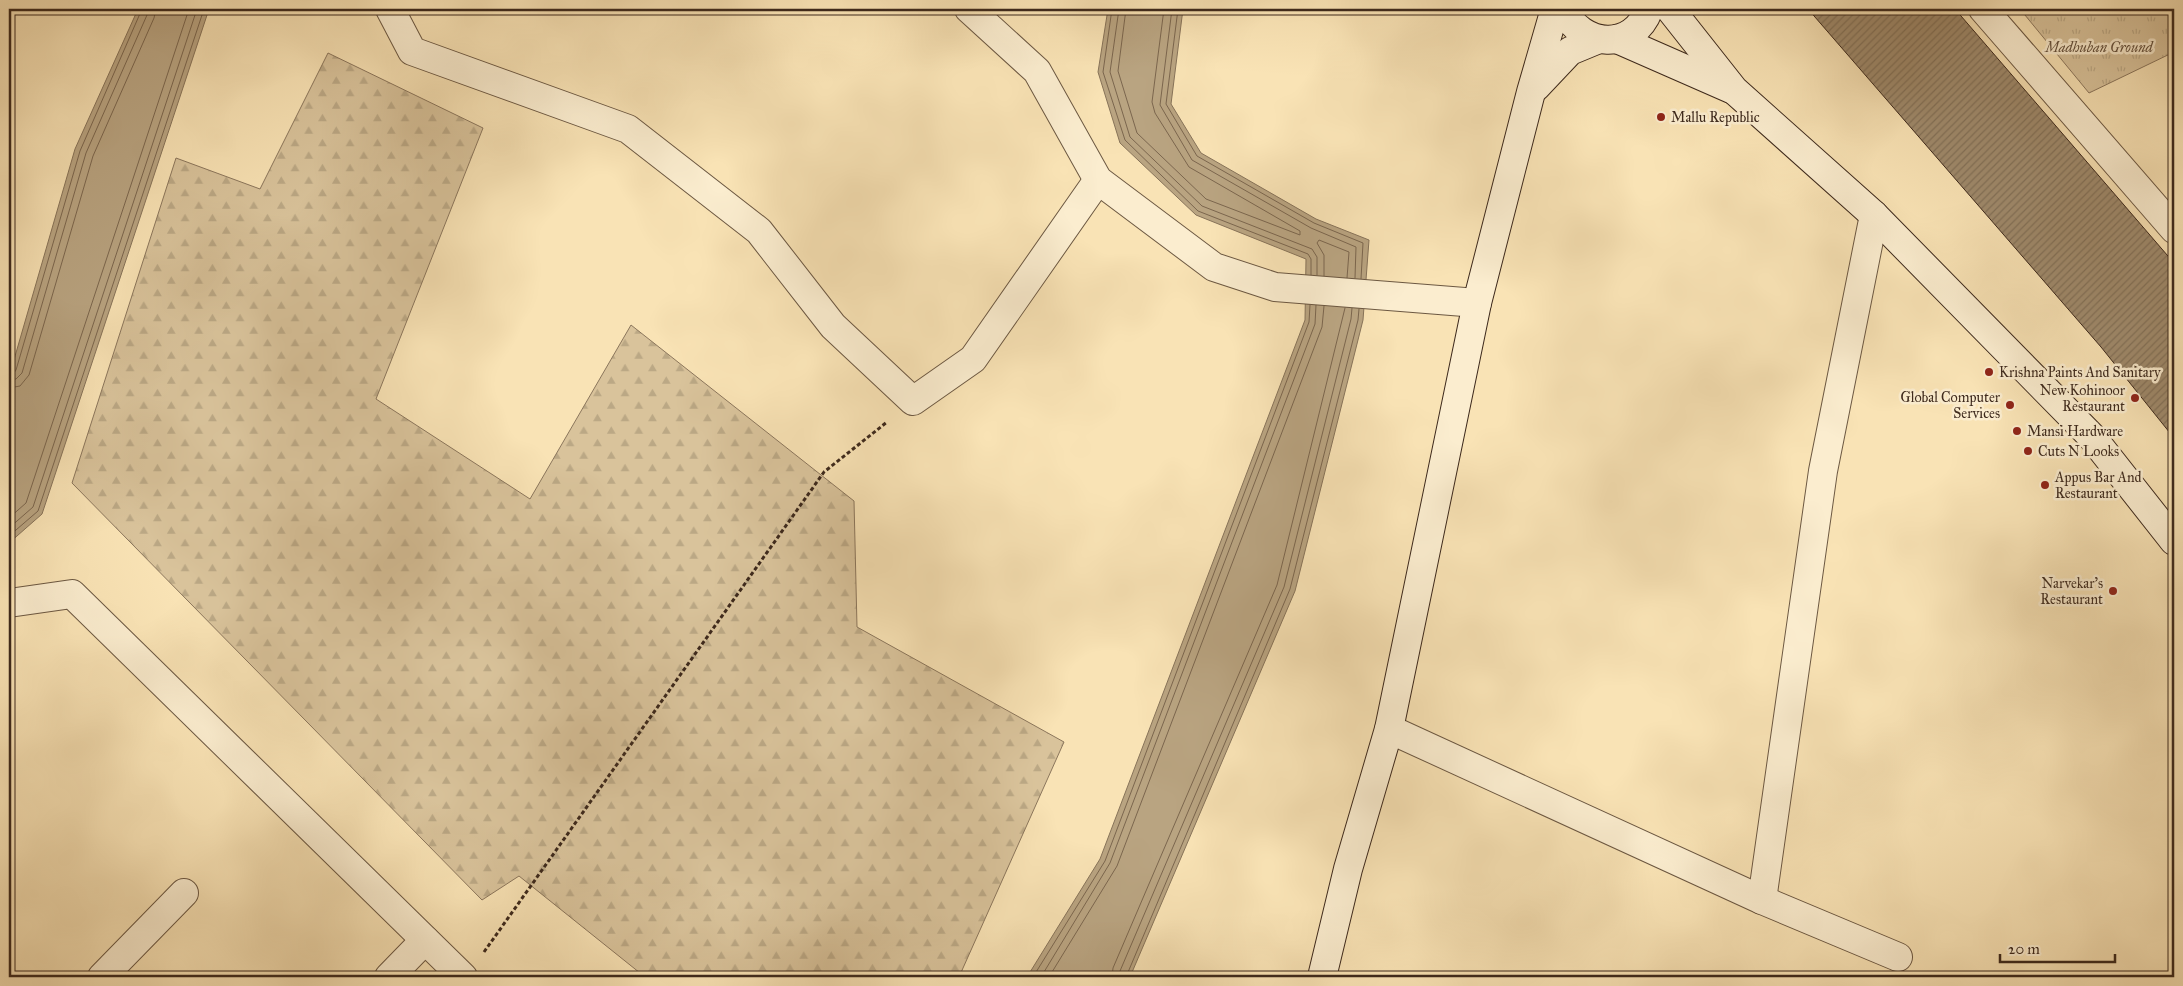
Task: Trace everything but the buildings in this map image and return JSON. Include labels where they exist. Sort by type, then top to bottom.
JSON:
[{"type":"street","points":[[390,9],[412,52],[628,129],[759,231],[833,326],[913,401],[973,359],[1098,180]]},
{"type":"street","points":[[969,9],[1037,71],[1098,180],[1214,267],[1275,287],[1477,303]]},
{"type":"street","points":[[1322,977],[1348,869],[1389,729],[1477,303],[1532,92],[1556,9]]},
{"type":"street","points":[[1563,9],[1569,21],[1582,33],[1608,39],[1734,90]]},
{"type":"street","points":[[1532,92],[1570,51],[1633,32],[1646,19],[1649,9]]},
{"type":"street","points":[[1670,9],[1734,90],[1874,215],[2092,436],[2174,541]]},
{"type":"street","points":[[1983,9],[2174,229]]},
{"type":"street","points":[[1762,900],[1823,471],[1874,215]]},
{"type":"street","points":[[9,603],[72,594],[463,977]]},
{"type":"street","points":[[1389,729],[1762,900],[1898,957]]},
{"type":"street","points":[[102,977],[184,893]]},
{"type":"street","points":[[389,977],[425,940]]},
{"type":"path","points":[[484,953],[824,472],[913,401]]},
{"type":"green space","name":"Madhuban Ground","points":[[2020,9],[2174,9],[2174,52],[2089,93]]},
{"type":"green space","points":[[328,53],[483,128],[376,399],[530,499],[631,325],[854,501],[857,627],[1064,742],[959,977],[645,977],[519,876],[482,900],[72,483],[176,158],[260,189]]},
{"type":"water","points":[[138,9],[209,9],[42,514],[9,543],[9,377],[75,149]]},
{"type":"water","points":[[1108,9],[1183,9],[1171,104],[1201,153],[1316,219],[1369,240],[1363,320],[1295,591],[1130,977],[1027,977],[1100,859],[1305,320],[1306,259],[1196,215],[1120,143],[1098,72]]},
{"type":"place","name":"Mallu Republic","points":[[1661,117]]},
{"type":"place","name":"Krishna Paints And Sanitary","points":[[1989,372]]},
{"type":"place","name":"New Kohinoor Restaurant","points":[[2135,398]]},
{"type":"place","name":"Global Computer Services","points":[[2010,405]]},
{"type":"place","name":"Mansi Hardware","points":[[2017,431]]},
{"type":"place","name":"Cuts N Looks","points":[[2028,451]]},
{"type":"place","name":"Appus Bar And Restaurant","points":[[2045,485]]},
{"type":"place","name":"Narvekar's Restaurant","points":[[2113,591]]}]
